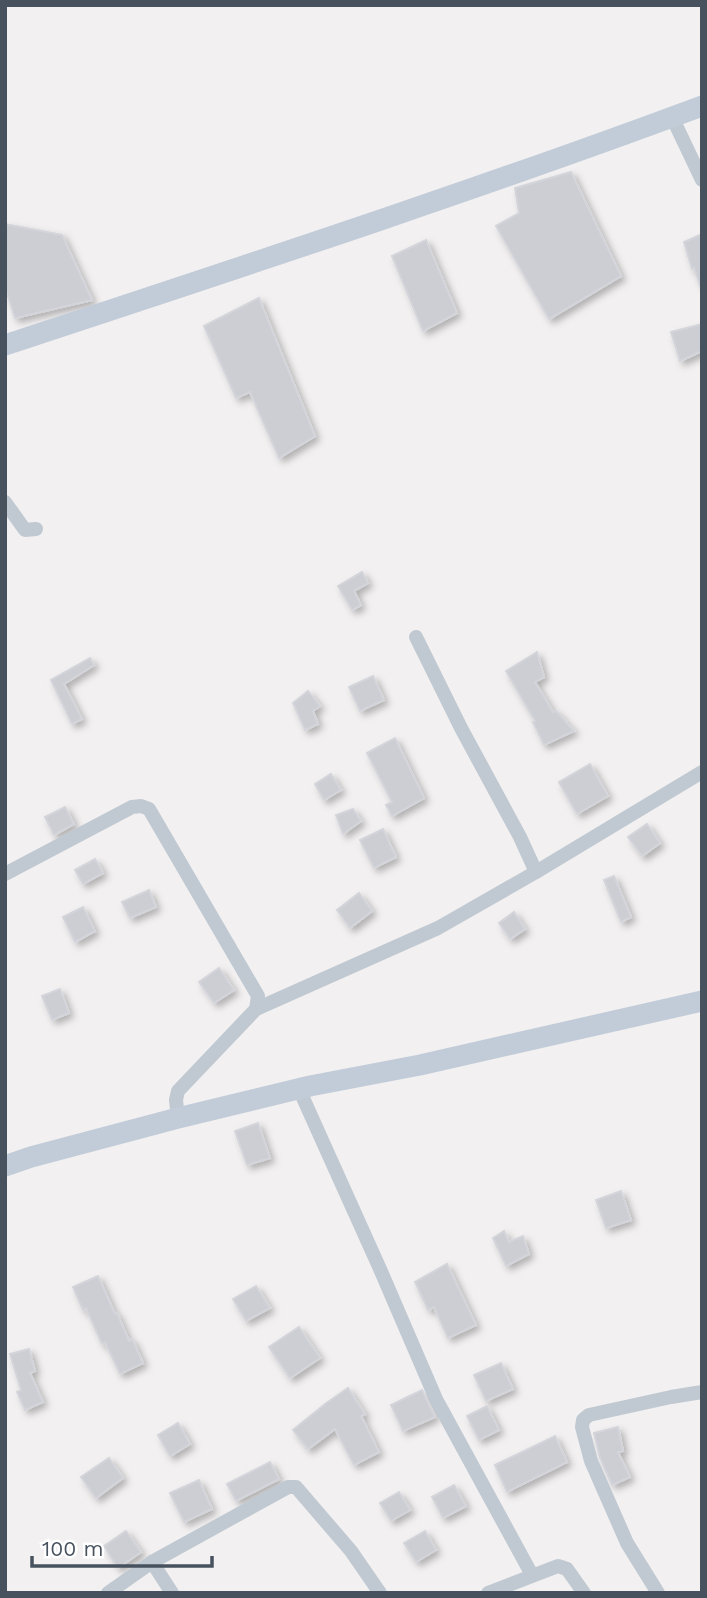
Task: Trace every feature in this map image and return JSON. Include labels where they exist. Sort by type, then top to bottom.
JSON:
[{"type":"street","points":[[5,345],[358,229],[702,106]]},
{"type":"street","points":[[672,117],[702,180]]},
{"type":"street","points":[[5,502],[25,530],[36,529]]},
{"type":"street","points":[[416,637],[536,872]]},
{"type":"street","points":[[178,1118],[178,1091],[256,1009],[438,928],[702,772]]},
{"type":"street","points":[[5,874],[132,807],[149,809],[254,988],[258,996],[256,1009]]},
{"type":"street","points":[[5,1166],[178,1118],[299,1089],[421,1065],[702,1001]]},
{"type":"street","points":[[299,1089],[436,1399],[532,1575]]},
{"type":"street","points":[[658,1593],[627,1543],[591,1461],[582,1427],[583,1420],[589,1415],[671,1396],[702,1392]]},
{"type":"street","points":[[108,1593],[152,1562],[288,1487],[296,1487],[351,1551],[380,1593]]},
{"type":"street","points":[[152,1562],[172,1593]]},
{"type":"street","points":[[488,1593],[554,1566],[567,1569],[584,1593]]},
{"type":"building","points":[[571,172],[621,276],[549,319],[496,226],[519,213],[515,188]]},
{"type":"building","points":[[5,224],[62,235],[92,300],[15,318],[5,287]]},
{"type":"building","points":[[702,234],[702,285],[700,285],[684,242]]},
{"type":"building","points":[[426,240],[457,313],[423,331],[392,256]]},
{"type":"building","points":[[259,298],[315,436],[279,458],[250,392],[236,398],[204,326]]},
{"type":"building","points":[[702,324],[702,351],[680,361],[671,332]]},
{"type":"building","points":[[362,572],[368,583],[354,591],[361,605],[352,610],[338,586]]},
{"type":"building","points":[[537,652],[544,677],[535,682],[553,712],[556,711],[574,731],[544,745],[533,722],[535,721],[506,671]]},
{"type":"building","points":[[90,658],[94,665],[64,684],[82,719],[72,724],[51,680]]},
{"type":"building","points":[[373,676],[384,700],[360,711],[349,687]]},
{"type":"building","points":[[308,691],[320,706],[313,711],[318,724],[305,730],[293,703]]},
{"type":"building","points":[[395,738],[424,798],[392,816],[386,805],[392,802],[367,753]]},
{"type":"building","points":[[590,764],[608,796],[577,814],[559,782]]},
{"type":"building","points":[[331,774],[341,790],[324,800],[315,784]]},
{"type":"building","points":[[65,807],[74,824],[54,835],[45,817]]},
{"type":"building","points":[[353,809],[361,821],[343,834],[336,815]]},
{"type":"building","points":[[647,824],[660,843],[642,856],[628,837]]},
{"type":"building","points":[[383,829],[396,857],[374,868],[360,840]]},
{"type":"building","points":[[95,859],[103,873],[83,884],[75,870]]},
{"type":"building","points":[[614,876],[631,917],[621,922],[604,880]]},
{"type":"building","points":[[149,890],[156,907],[130,918],[122,902]]},
{"type":"building","points":[[359,893],[372,911],[350,928],[337,910]]},
{"type":"building","points":[[83,907],[95,931],[75,942],[63,917]]},
{"type":"building","points":[[514,912],[525,929],[510,939],[499,923]]},
{"type":"building","points":[[219,968],[234,990],[214,1003],[199,982]]},
{"type":"building","points":[[60,989],[69,1013],[52,1020],[42,996]]},
{"type":"building","points":[[258,1123],[270,1158],[247,1165],[235,1131]]},
{"type":"building","points":[[621,1191],[631,1220],[606,1228],[596,1200]]},
{"type":"building","points":[[504,1231],[509,1242],[523,1236],[529,1254],[506,1266],[493,1238]]},
{"type":"building","points":[[447,1264],[476,1325],[448,1338],[434,1307],[428,1310],[415,1282]]},
{"type":"building","points":[[98,1276],[115,1314],[117,1313],[129,1341],[132,1339],[143,1363],[120,1374],[105,1342],[102,1344],[86,1308],[83,1310],[73,1287]]},
{"type":"building","points":[[256,1286],[270,1308],[246,1321],[233,1299]]},
{"type":"building","points":[[299,1327],[320,1358],[290,1378],[269,1347]]},
{"type":"building","points":[[29,1349],[35,1371],[30,1373],[43,1402],[25,1410],[17,1392],[21,1390],[10,1354]]},
{"type":"building","points":[[501,1363],[513,1389],[486,1401],[474,1375]]},
{"type":"building","points":[[348,1388],[365,1414],[361,1416],[379,1452],[354,1465],[335,1429],[308,1449],[293,1430]]},
{"type":"building","points":[[422,1390],[435,1417],[403,1431],[391,1405]]},
{"type":"building","points":[[487,1406],[499,1430],[479,1440],[467,1416]]},
{"type":"building","points":[[178,1423],[190,1444],[170,1456],[158,1435]]},
{"type":"building","points":[[618,1427],[623,1451],[618,1452],[630,1477],[612,1485],[600,1458],[594,1433]]},
{"type":"building","points":[[555,1436],[567,1462],[507,1492],[495,1465]]},
{"type":"building","points":[[109,1458],[123,1478],[96,1498],[81,1477]]},
{"type":"building","points":[[270,1462],[279,1479],[236,1501],[227,1484]]},
{"type":"building","points":[[199,1480],[212,1509],[184,1522],[170,1493]]},
{"type":"building","points":[[454,1485],[466,1506],[443,1518],[432,1497]]},
{"type":"building","points":[[399,1492],[410,1510],[391,1521],[380,1503]]},
{"type":"building","points":[[126,1531],[141,1552],[118,1568],[104,1546]]},
{"type":"building","points":[[425,1531],[436,1550],[416,1562],[404,1543]]}]
